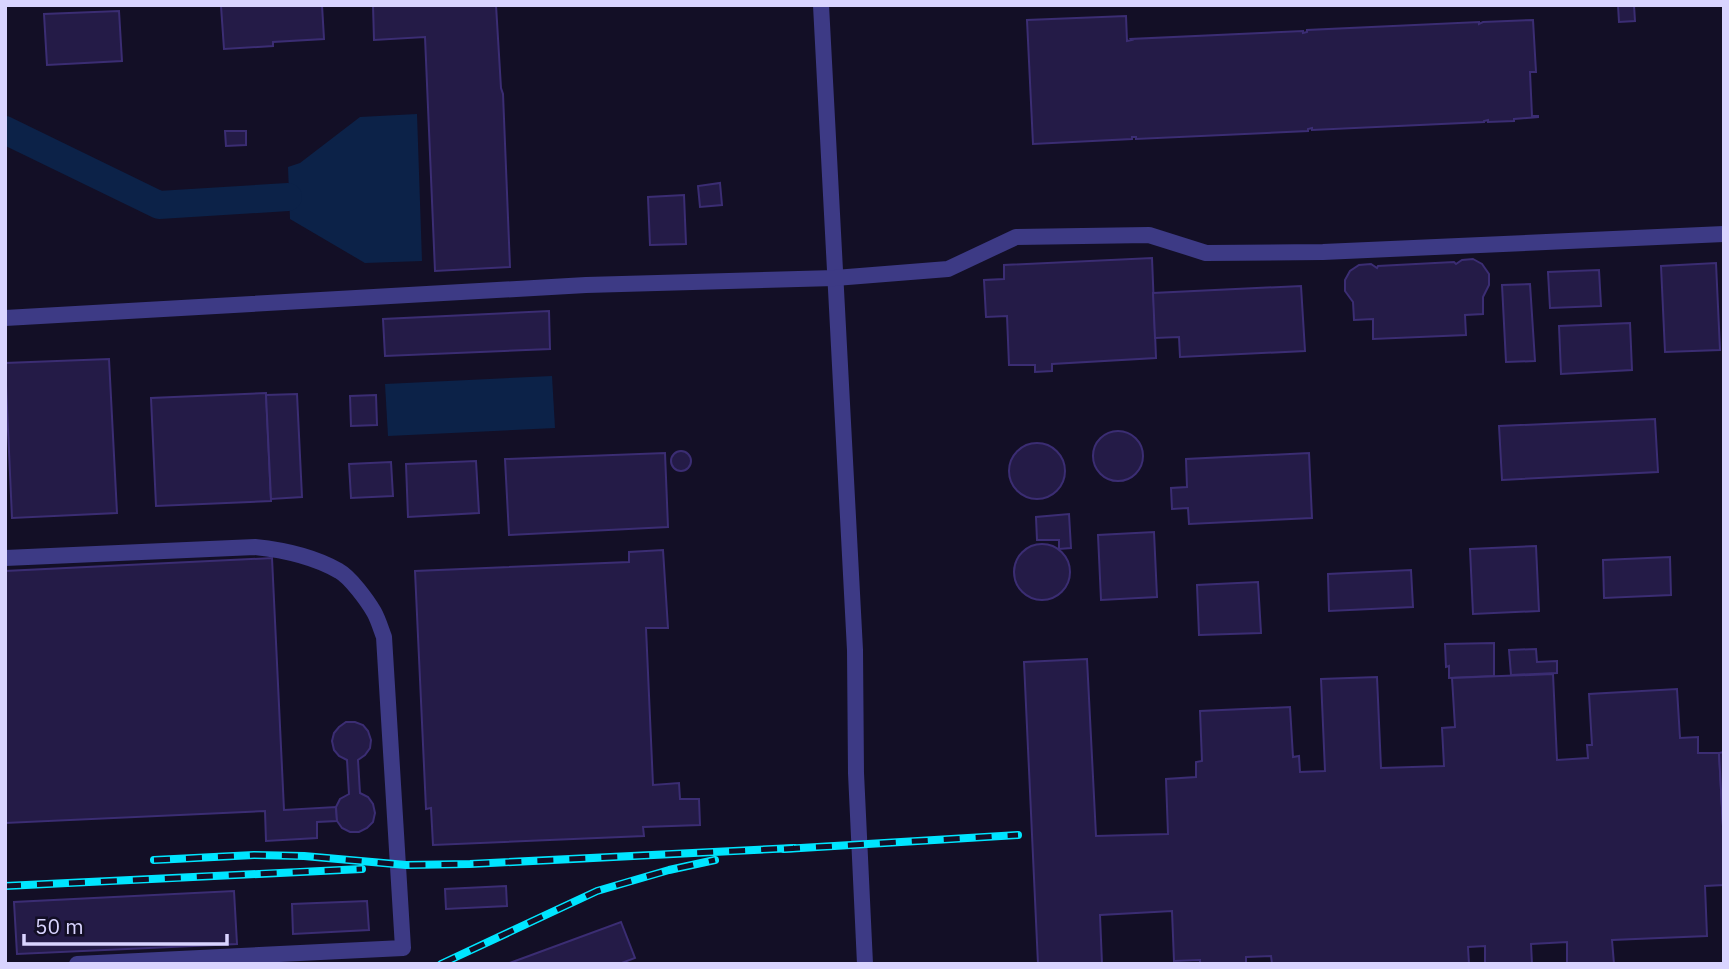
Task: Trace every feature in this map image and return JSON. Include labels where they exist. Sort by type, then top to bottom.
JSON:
[{"type":"lane","points":[[821,5],[854,638],[856,773],[865,964]]},
{"type":"lane","points":[[5,318],[586,285],[835,278],[948,269],[1016,237],[1149,236],[1206,253],[1323,252],[1724,234]]},
{"type":"lane","points":[[5,558],[255,547],[283,550],[341,571],[375,612],[384,637],[402,948],[77,964]]},
{"type":"water","points":[[417,114],[422,261],[365,263],[290,219],[288,167],[300,163],[360,117]]},
{"type":"water","points":[[552,376],[555,428],[388,436],[385,384]]},
{"type":"building","points":[[322,5],[324,39],[224,49],[221,6]]},
{"type":"building","points":[[373,5],[496,5],[503,94],[510,267],[435,271],[425,37],[374,40]]},
{"type":"building","points":[[1618,5],[1634,5],[1635,21],[1619,22]]},
{"type":"building","points":[[119,11],[122,61],[47,65],[44,14]]},
{"type":"building","points":[[1126,16],[1127,41],[1533,20],[1536,72],[1530,72],[1532,116],[1538,117],[1514,121],[1312,128],[1308,131],[1136,139],[1132,137],[1033,144],[1027,20]]},
{"type":"building","points":[[225,131],[246,131],[246,145],[226,146]]},
{"type":"building","points":[[720,183],[722,205],[700,207],[698,186]]},
{"type":"building","points":[[684,195],[686,244],[650,245],[648,197]]},
{"type":"building","points":[[1152,258],[1156,358],[1052,364],[1052,371],[1035,372],[1035,365],[1009,365],[1007,316],[986,317],[984,280],[1004,279],[1004,265]]},
{"type":"building","points":[[1473,259],[1482,264],[1489,274],[1489,285],[1483,297],[1483,314],[1465,315],[1466,335],[1373,339],[1373,319],[1354,320],[1353,302],[1345,291],[1345,280],[1350,271],[1359,265],[1371,264],[1377,268],[1456,264],[1462,260]]},
{"type":"building","points":[[1716,263],[1720,350],[1665,352],[1661,266]]},
{"type":"building","points":[[1599,270],[1601,306],[1550,308],[1548,272]]},
{"type":"building","points":[[1530,284],[1535,361],[1506,362],[1502,285]]},
{"type":"building","points":[[1301,286],[1305,351],[1180,357],[1179,337],[1155,338],[1153,293]]},
{"type":"building","points":[[549,311],[550,349],[385,356],[383,319]]},
{"type":"building","points":[[1630,323],[1632,370],[1561,374],[1559,326]]},
{"type":"building","points":[[109,359],[117,513],[12,518],[5,363]]},
{"type":"building","points":[[266,393],[271,501],[156,506],[151,398]]},
{"type":"building","points":[[297,394],[302,497],[271,499],[266,395]]},
{"type":"building","points":[[376,395],[377,425],[351,426],[350,396]]},
{"type":"building","points":[[1655,419],[1658,472],[1502,480],[1499,426]]},
{"type":"building","points":[[1118,431],[1136,438],[1143,456],[1136,474],[1118,481],[1100,474],[1093,456],[1100,438]]},
{"type":"building","points":[[1032,443],[1042,443],[1057,451],[1063,460],[1063,482],[1057,491],[1042,499],[1032,499],[1014,487],[1009,476],[1009,466],[1021,448]]},
{"type":"building","points":[[681,451],[688,454],[691,461],[688,468],[681,471],[674,468],[671,461],[674,454]]},
{"type":"building","points":[[665,453],[668,527],[509,535],[505,459]]},
{"type":"building","points":[[1309,453],[1312,518],[1189,524],[1188,508],[1172,509],[1171,488],[1187,487],[1186,459]]},
{"type":"building","points":[[476,461],[479,513],[408,517],[406,464]]},
{"type":"building","points":[[391,462],[393,496],[351,498],[349,464]]},
{"type":"building","points":[[1069,514],[1071,548],[1059,549],[1059,540],[1037,540],[1036,517]]},
{"type":"building","points":[[1154,532],[1157,597],[1101,600],[1098,535]]},
{"type":"building","points":[[1037,544],[1047,544],[1062,552],[1068,561],[1068,583],[1062,592],[1047,600],[1037,600],[1019,588],[1014,577],[1014,567],[1026,549]]},
{"type":"building","points":[[1536,546],[1539,611],[1473,614],[1470,549]]},
{"type":"building","points":[[663,550],[668,628],[646,628],[653,785],[679,783],[680,799],[699,799],[700,825],[643,827],[644,836],[433,845],[431,808],[426,809],[415,571],[629,562],[629,552]]},
{"type":"building","points":[[1670,557],[1671,595],[1604,598],[1603,560]]},
{"type":"building","points":[[272,558],[284,810],[336,807],[337,821],[317,822],[317,838],[266,841],[265,811],[5,823],[5,571]]},
{"type":"building","points":[[1411,570],[1413,607],[1329,611],[1328,574]]},
{"type":"building","points":[[1258,582],[1261,633],[1199,635],[1197,585]]},
{"type":"building","points":[[1494,643],[1494,676],[1449,678],[1445,644]]},
{"type":"building","points":[[1536,649],[1537,662],[1557,661],[1557,673],[1511,675],[1509,650]]},
{"type":"building","points":[[1087,659],[1096,836],[1168,834],[1166,779],[1196,777],[1196,762],[1202,761],[1200,711],[1290,707],[1293,757],[1299,756],[1300,772],[1325,771],[1321,679],[1377,677],[1381,768],[1444,766],[1442,728],[1455,727],[1452,678],[1553,674],[1557,760],[1588,758],[1587,745],[1592,745],[1589,694],[1677,689],[1680,738],[1698,737],[1698,753],[1719,753],[1724,885],[1705,886],[1707,936],[1612,940],[1614,964],[1567,964],[1567,942],[1531,944],[1532,964],[1485,964],[1485,946],[1468,947],[1469,964],[1272,964],[1271,956],[1246,957],[1246,964],[1200,964],[1200,960],[1174,961],[1172,911],[1100,915],[1102,964],[1038,964],[1024,662]]},
{"type":"building","points":[[346,722],[363,725],[371,740],[370,748],[358,760],[360,793],[368,797],[375,813],[373,822],[359,832],[342,828],[337,821],[336,807],[340,799],[349,794],[347,760],[334,750],[332,741],[334,733]]},
{"type":"building","points":[[1724,752],[1724,845],[1719,753]]},
{"type":"building","points":[[506,886],[507,906],[446,909],[445,889]]},
{"type":"building","points":[[234,891],[237,944],[17,954],[14,902]]},
{"type":"building","points":[[367,901],[369,930],[293,934],[292,904]]},
{"type":"building","points":[[621,922],[635,958],[619,964],[507,964]]},
{"type":"waterway","points":[[5,130],[159,205],[288,197]]},
{"type":"railway","points":[[784,849],[1018,835]]},
{"type":"railway","points":[[154,860],[254,855],[304,856],[406,865],[470,864],[794,848]]},
{"type":"railway","points":[[441,964],[597,891],[715,860]]},
{"type":"railway","points":[[5,886],[362,869]]}]
